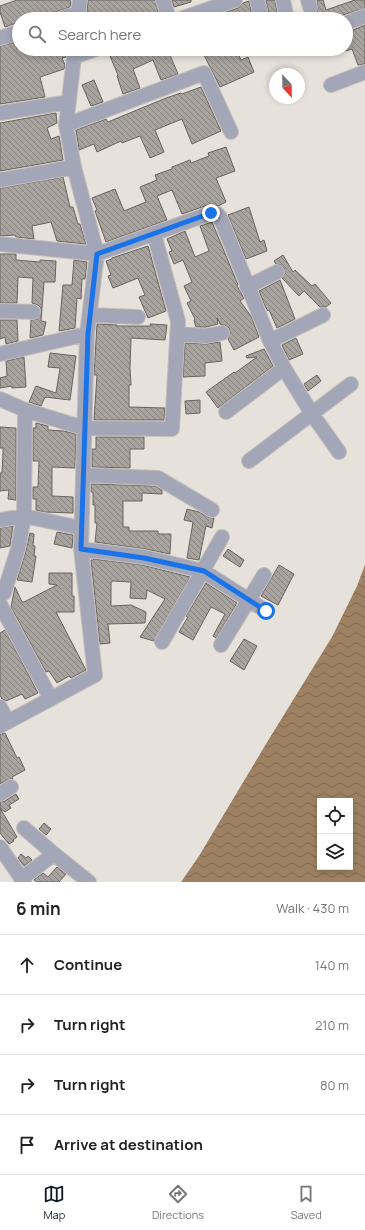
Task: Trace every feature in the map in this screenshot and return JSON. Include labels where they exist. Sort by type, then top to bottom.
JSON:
[{"type":"street","points":[[163,0],[167,12]]},
{"type":"street","points":[[194,12],[213,3],[235,0]]},
{"type":"street","points":[[257,0],[260,12]]},
{"type":"street","points":[[283,0],[286,12]]},
{"type":"street","points":[[353,20],[365,16]]},
{"type":"street","points":[[0,38],[12,34]]},
{"type":"street","points":[[0,707],[4,724],[95,675],[81,549],[81,528],[88,334],[97,254],[74,167],[66,125],[74,56]]},
{"type":"street","points":[[331,85],[365,72]]},
{"type":"street","points":[[66,125],[204,73],[231,132]]},
{"type":"street","points":[[0,113],[68,102]]},
{"type":"street","points":[[0,180],[74,167]]},
{"type":"street","points":[[0,244],[97,254],[211,213],[217,214],[220,217],[270,341],[284,368],[312,414],[339,452]]},
{"type":"street","points":[[0,400],[25,410],[84,428],[172,429],[178,321],[154,234]]},
{"type":"street","points":[[247,287],[277,272]]},
{"type":"street","points":[[0,311],[33,312]]},
{"type":"street","points":[[270,341],[323,315]]},
{"type":"street","points":[[90,316],[138,317]]},
{"type":"street","points":[[0,354],[88,334]]},
{"type":"street","points":[[177,334],[206,336],[222,334]]},
{"type":"street","points":[[226,412],[284,368]]},
{"type":"street","points":[[250,461],[351,384]]},
{"type":"street","points":[[0,596],[4,593],[18,549],[24,516],[25,410]]},
{"type":"street","points":[[83,475],[158,478],[212,510]]},
{"type":"street","points":[[0,520],[24,516],[81,528]]},
{"type":"street","points":[[162,642],[204,571],[222,537]]},
{"type":"street","points":[[81,549],[144,558],[204,571],[266,611]]},
{"type":"street","points":[[221,645],[264,575]]},
{"type":"street","points":[[0,604],[51,698]]},
{"type":"street","points":[[24,828],[89,882]]},
{"type":"street","points":[[0,847],[23,880],[54,854]]},
{"type":"water","points":[[365,565],[365,882],[181,882],[199,856],[332,637],[357,586]]},
{"type":"building","points":[[17,0],[70,0],[71,2],[70,7],[56,12],[12,12],[12,24],[5,27],[0,12],[0,6]]},
{"type":"building","points":[[88,0],[155,0],[158,12],[87,12]]},
{"type":"building","points":[[172,0],[191,0],[191,2],[174,7]]},
{"type":"building","points":[[266,0],[275,0],[277,12],[269,12]]},
{"type":"building","points":[[317,0],[323,0],[326,10],[355,0],[365,0],[365,8],[352,12],[316,12],[318,9]]},
{"type":"building","points":[[249,1],[251,12],[227,12],[238,8],[243,3]]},
{"type":"building","points":[[365,25],[365,64],[358,65],[353,52],[353,30]]},
{"type":"building","points":[[12,43],[12,56],[66,56],[62,58],[65,65],[64,69],[40,77],[45,97],[0,104],[0,46]]},
{"type":"building","points":[[110,56],[170,56],[178,74],[161,80],[153,60],[133,69],[140,88],[123,94],[117,76],[118,75]]},
{"type":"building","points":[[204,56],[239,56],[241,60],[248,57],[254,72],[220,87]]},
{"type":"building","points":[[94,80],[103,102],[91,106],[82,85]]},
{"type":"building","points":[[201,87],[221,131],[192,144],[182,119],[155,130],[164,152],[150,158],[140,136],[122,143],[121,141],[97,152],[94,144],[79,150],[76,130],[106,119],[108,122],[166,98]]},
{"type":"building","points":[[56,113],[57,123],[47,128],[51,139],[59,136],[63,160],[0,171],[0,123]]},
{"type":"building","points":[[226,147],[235,171],[216,178],[226,202],[218,206],[208,205],[182,214],[172,190],[157,196],[167,220],[106,242],[92,198],[115,189],[124,211],[146,202],[140,187],[157,180],[155,175],[190,160],[191,163],[209,156],[208,153]]},
{"type":"building","points":[[63,177],[70,207],[73,207],[86,244],[57,241],[51,222],[32,226],[34,239],[16,237],[15,235],[0,236],[0,188]]},
{"type":"building","points":[[249,207],[260,242],[264,240],[267,251],[246,259],[228,215]]},
{"type":"building","points":[[212,222],[238,285],[237,286],[244,298],[240,301],[251,316],[259,337],[234,350],[228,339],[230,332],[229,328],[225,325],[221,325],[217,318],[218,324],[206,327],[196,327],[195,319],[187,303],[191,301],[184,286],[192,282],[183,260],[174,264],[169,252],[172,251],[167,239],[185,231],[195,257],[209,251],[200,226]]},
{"type":"building","points":[[148,246],[166,311],[148,318],[139,297],[145,295],[138,278],[113,288],[108,276],[111,275],[106,261]]},
{"type":"building","points":[[0,254],[16,254],[16,260],[40,262],[40,260],[56,261],[55,282],[44,282],[41,321],[46,322],[43,335],[30,338],[31,320],[37,319],[41,313],[41,308],[32,303],[33,278],[18,277],[17,303],[0,303]]},
{"type":"building","points":[[283,255],[293,272],[295,270],[312,286],[315,284],[331,303],[326,307],[320,307],[304,291],[299,296],[282,278],[285,273],[284,268],[281,265],[276,264],[274,261]]},
{"type":"building","points":[[74,260],[87,262],[85,279],[82,279],[81,299],[77,298],[75,328],[59,331],[63,285],[72,285]]},
{"type":"building","points":[[280,280],[295,319],[277,328],[259,291]]},
{"type":"building","points":[[0,320],[17,320],[18,341],[6,344],[5,337],[0,339]]},
{"type":"building","points":[[97,324],[117,326],[151,326],[150,324],[167,325],[165,340],[131,338],[131,385],[129,385],[129,407],[165,408],[164,420],[94,420],[97,375],[94,375]]},
{"type":"building","points":[[296,338],[303,354],[289,360],[282,345]]},
{"type":"building","points":[[220,342],[222,361],[205,363],[205,376],[183,377],[185,343],[206,344]]},
{"type":"building","points":[[264,349],[273,366],[218,408],[206,392],[257,357],[247,358],[246,356]]},
{"type":"building","points":[[50,353],[76,356],[70,400],[45,397],[41,406],[29,402],[36,386],[56,393],[60,368],[48,367]]},
{"type":"building","points":[[24,357],[26,387],[12,388],[12,386],[0,388],[0,378],[7,376],[6,361]]},
{"type":"building","points":[[317,375],[321,381],[308,391],[304,384]]},
{"type":"building","points":[[200,400],[200,413],[186,414],[185,401]]},
{"type":"building","points":[[36,423],[48,426],[48,430],[64,431],[76,434],[75,468],[52,467],[52,496],[73,497],[73,513],[44,512],[36,510],[36,499],[33,499],[33,487],[38,487],[39,461],[33,461],[33,428],[36,428]]},
{"type":"building","points":[[0,427],[16,428],[16,500],[8,499],[9,490],[0,491],[0,473],[2,473],[3,448],[0,448]]},
{"type":"building","points":[[96,437],[144,437],[144,449],[130,449],[130,468],[92,467],[92,449],[96,449]]},
{"type":"building","points":[[91,484],[156,486],[162,490],[162,494],[142,493],[142,501],[123,501],[123,527],[129,527],[129,531],[158,531],[158,534],[171,534],[170,554],[95,542],[97,523],[95,523],[95,505],[93,505],[93,492],[91,492]]},
{"type":"building","points":[[187,509],[214,518],[212,528],[206,526],[199,560],[187,558],[193,522],[184,520]]},
{"type":"building","points":[[13,526],[10,546],[0,548],[0,528]]},
{"type":"building","points":[[57,532],[73,535],[72,548],[54,544]]},
{"type":"building","points":[[30,533],[34,534],[33,546],[35,546],[34,556],[36,556],[32,582],[17,580]]},
{"type":"building","points":[[228,549],[244,560],[240,567],[223,556]]},
{"type":"building","points":[[94,559],[142,565],[190,577],[154,641],[140,637],[165,599],[147,590],[146,599],[130,598],[131,582],[113,581],[111,582],[111,606],[131,605],[146,612],[145,623],[108,624],[110,643],[100,644],[91,560]]},
{"type":"building","points":[[279,565],[294,574],[278,605],[261,596]]},
{"type":"building","points":[[49,573],[72,573],[74,612],[56,612],[86,670],[71,678],[69,676],[57,683],[49,671],[46,672],[11,607],[15,587],[22,602],[24,602],[57,585],[49,584]]},
{"type":"building","points":[[206,583],[237,603],[216,638],[213,636],[225,614],[211,607],[193,640],[179,632],[188,617],[186,616]]},
{"type":"building","points":[[5,630],[38,693],[25,699],[22,694],[6,701],[2,699],[0,695],[0,633]]},
{"type":"building","points":[[244,639],[257,646],[244,670],[230,661]]},
{"type":"building","points":[[5,733],[17,758],[19,757],[25,770],[12,777],[13,779],[7,780],[0,784],[0,734]]},
{"type":"building","points":[[16,794],[19,799],[9,805],[11,808],[5,812],[0,808],[0,802],[5,801]]},
{"type":"building","points":[[0,808],[17,837],[9,844],[0,833]]},
{"type":"building","points":[[44,823],[51,829],[46,835],[39,829]]},
{"type":"building","points":[[21,854],[26,858],[28,856],[32,860],[24,866],[18,858]]},
{"type":"building","points":[[57,867],[66,874],[59,882],[37,882],[34,880],[43,873],[48,877]]},
{"type":"route","points":[[211,213],[97,254],[88,334],[81,549],[144,558],[204,571],[266,611]]}]
